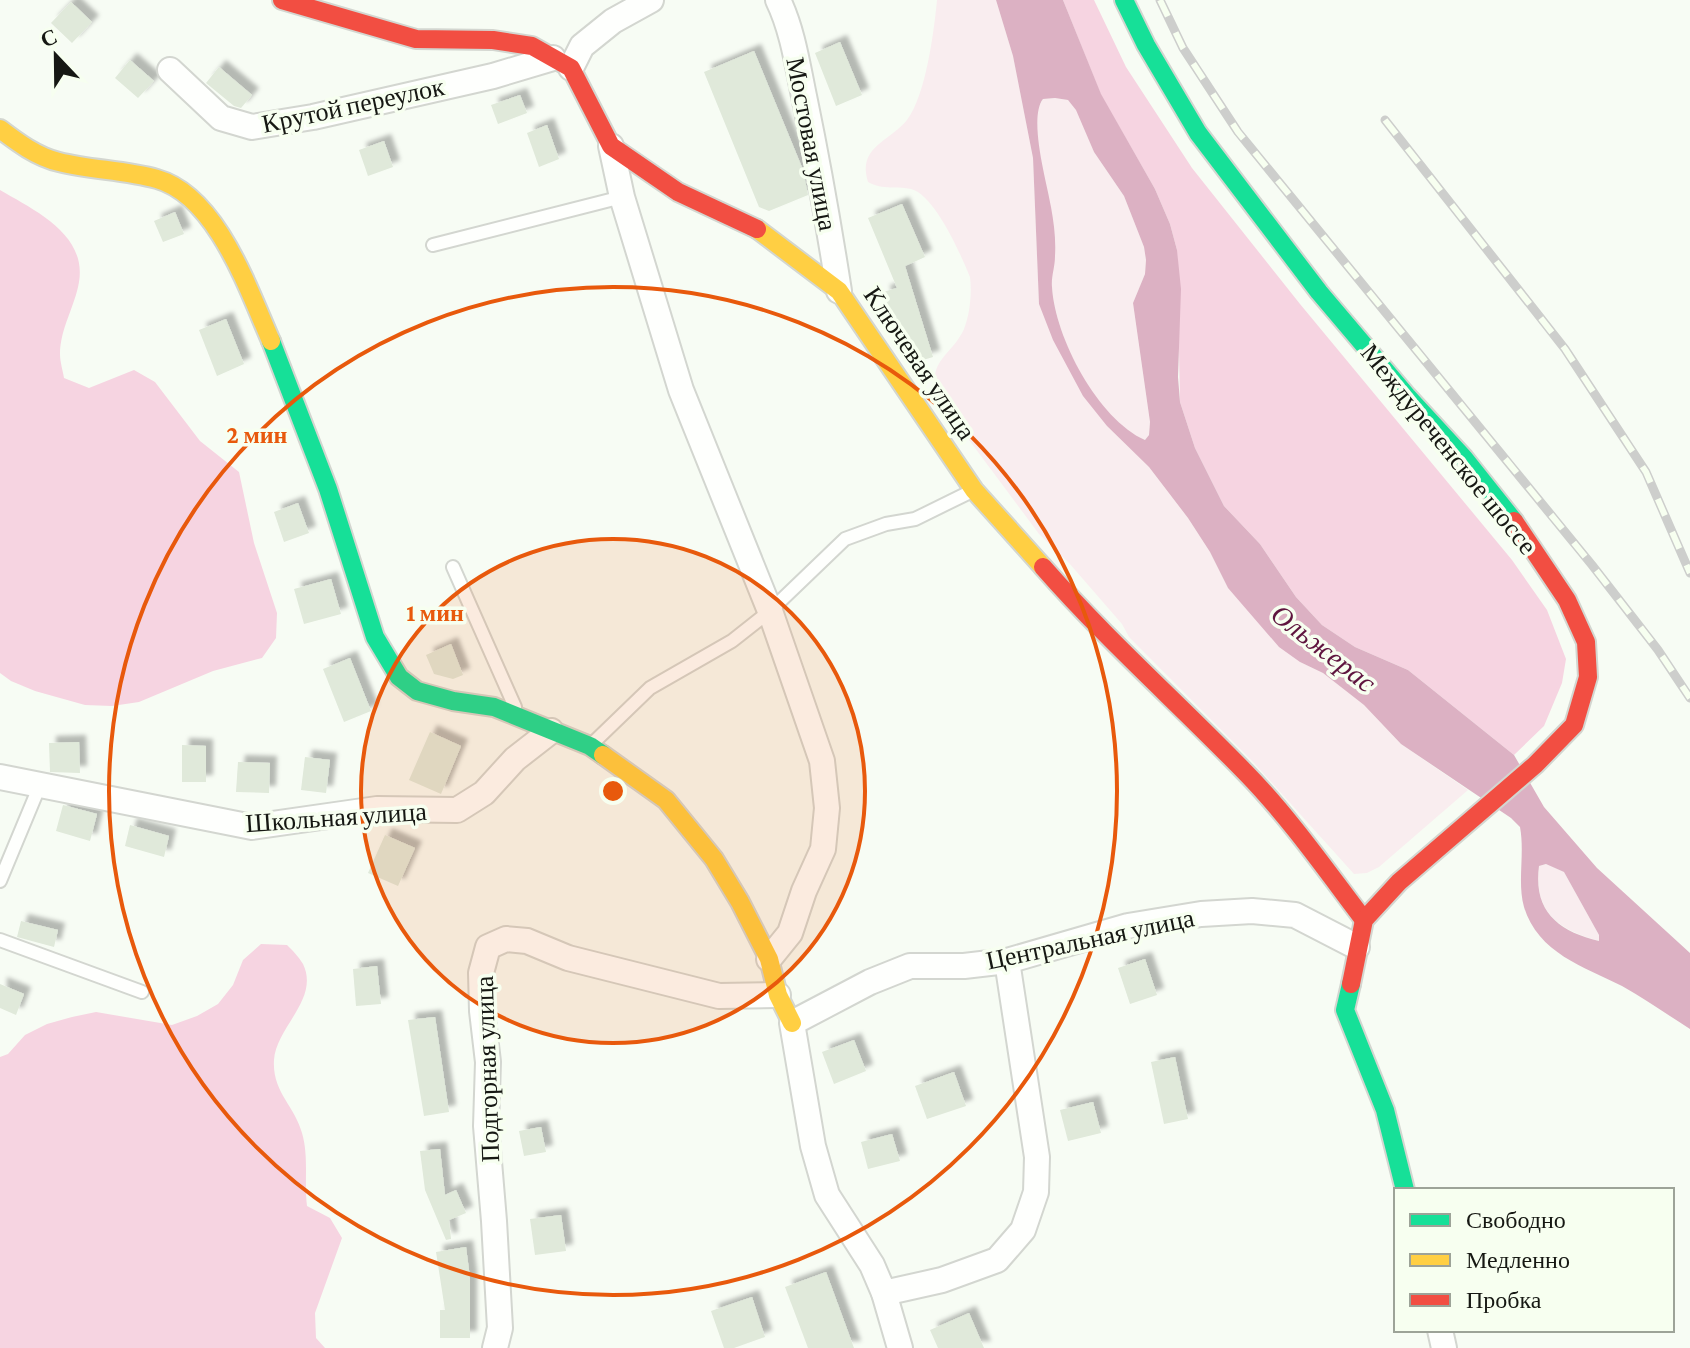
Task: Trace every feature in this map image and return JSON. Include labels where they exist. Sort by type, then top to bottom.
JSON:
[{"type":"street","points":[[282,0],[416,39],[493,40],[532,46],[562,63],[613,21],[651,0]]},
{"type":"street","name":"Мостовая улица","points":[[778,0],[785,14],[824,191],[839,291]]},
{"type":"street","name":"Междуреченское шоссе","points":[[1124,0],[1146,45],[1198,133],[1319,292],[1507,512],[1567,600],[1586,642],[1588,677],[1574,725],[1535,765],[1399,882],[1364,920],[1345,1010],[1385,1110],[1404,1188]]},
{"type":"street","name":"Крутой переулок","points":[[170,70],[221,118],[252,127],[313,117],[562,63]]},
{"type":"street","name":"Ключевая улица","points":[[562,63],[611,146],[678,192],[760,230],[839,291],[974,490],[1086,616],[1247,774],[1317,857],[1364,920]]},
{"type":"street","points":[[0,129],[22,146],[56,162],[159,179],[192,198],[212,221],[240,271],[284,369],[328,489],[375,637],[399,677],[417,691],[453,701],[494,707],[590,746],[666,800],[714,859],[769,959],[778,995],[792,1023],[813,1146],[827,1195],[872,1265],[884,1293],[900,1348]]},
{"type":"street","points":[[611,146],[622,197],[681,390],[770,611],[822,761],[827,808],[823,849],[790,933],[769,959]]},
{"type":"street","name":"Школьная улица","points":[[0,777],[252,827],[377,809],[457,810],[484,793],[515,759],[551,731]]},
{"type":"street","name":"Центральная улица","points":[[792,1023],[870,982],[910,966],[964,966],[1007,961],[1128,926],[1201,914],[1252,911],[1295,915],[1357,947]]},
{"type":"street","name":"Подгорная улица","points":[[495,1348],[500,1328],[486,1126],[488,1062],[481,985],[488,947],[506,939],[527,941],[568,958],[719,996],[778,995]]},
{"type":"street","points":[[884,1293],[942,1280],[997,1260],[1023,1230],[1036,1192],[1037,1157],[1007,961]]},
{"type":"lane","points":[[433,245],[622,197]]},
{"type":"lane","points":[[590,746],[650,688],[732,641],[770,611],[845,539],[886,524],[915,519],[974,490]]},
{"type":"lane","points":[[453,567],[520,717]]},
{"type":"lane","points":[[0,881],[40,785]]},
{"type":"lane","points":[[0,940],[142,992]]},
{"type":"shaded area","points":[[937,0],[996,0],[1013,56],[1033,158],[1039,304],[1107,426],[1149,467],[1188,518],[1228,588],[1300,662],[1323,673],[1364,705],[1401,744],[1468,790],[1379,867],[1367,873],[1354,874],[1254,763],[1129,637],[1122,624],[1069,563],[1039,534],[937,397],[935,374],[938,366],[966,323],[970,277],[946,227],[929,202],[911,189],[868,182],[866,170],[871,153],[900,128],[914,109],[928,62]]},
{"type":"shaded area","points":[[1063,0],[1094,0],[1126,67],[1192,168],[1512,560],[1547,610],[1566,659],[1562,683],[1544,726],[1514,755],[1408,670],[1355,647],[1322,625],[1296,597],[1260,544],[1224,506],[1195,448],[1180,402],[1177,250],[1170,224],[1155,189],[1101,95]]},
{"type":"shaded area","points":[[1043,99],[1068,100],[1077,110],[1094,152],[1124,196],[1144,247],[1145,274],[1133,303],[1150,422],[1149,435],[1145,440],[1127,429],[1095,396],[1071,354],[1055,309],[1036,123],[1037,110]]},
{"type":"shaded area","points":[[0,190],[42,215],[75,250],[79,282],[61,345],[64,378],[89,388],[134,370],[155,382],[200,441],[239,472],[254,543],[277,613],[276,638],[262,658],[213,671],[139,702],[112,706],[85,705],[35,691],[0,673]]},
{"type":"shaded area","points":[[1547,864],[1564,872],[1599,935],[1599,941],[1571,931],[1551,916],[1540,895],[1538,882],[1539,866]]},
{"type":"shaded area","points":[[261,944],[287,945],[303,964],[307,977],[302,1001],[277,1048],[274,1071],[302,1133],[307,1206],[330,1218],[342,1238],[315,1313],[316,1338],[325,1348],[0,1348],[0,1057],[8,1054],[25,1035],[47,1024],[96,1012],[172,1025],[197,1016],[218,1004],[233,985],[243,960]]},
{"type":"water","name":"Ольжерас","points":[[996,0],[1063,0],[1101,94],[1155,189],[1170,224],[1177,250],[1181,289],[1180,402],[1195,448],[1224,506],[1260,544],[1296,597],[1322,625],[1355,647],[1408,670],[1514,755],[1544,807],[1597,868],[1690,953],[1690,1029],[1622,986],[1564,957],[1540,936],[1531,923],[1522,897],[1520,827],[1401,744],[1364,705],[1323,673],[1279,647],[1228,588],[1188,518],[1149,467],[1107,426],[1083,396],[1053,340],[1039,304],[1033,158],[1013,56]],"holes":[[[1043,99],[1068,100],[1076,110],[1094,152],[1124,196],[1144,247],[1145,274],[1133,303],[1150,422],[1149,435],[1145,440],[1111,414],[1096,396],[1070,352],[1055,307],[1052,283],[1054,232],[1037,121]],[[1546,864],[1564,872],[1599,935],[1599,941],[1571,931],[1551,917],[1540,895],[1538,882],[1539,866]]]},
{"type":"building","points":[[71,2],[92,22],[72,43],[51,23]]},
{"type":"building","points":[[840,42],[862,95],[836,106],[815,53]]},
{"type":"building","points":[[754,51],[803,170],[808,195],[769,211],[759,207],[704,72]]},
{"type":"building","points":[[130,60],[154,81],[138,98],[115,78]]},
{"type":"building","points":[[219,67],[252,95],[241,108],[234,106],[206,83]]},
{"type":"building","points":[[520,95],[527,113],[498,124],[491,105]]},
{"type":"building","points":[[547,125],[559,159],[539,167],[527,133]]},
{"type":"building","points":[[384,141],[393,167],[368,176],[359,150]]},
{"type":"building","points":[[902,204],[925,257],[905,266],[933,357],[913,363],[899,342],[883,292],[897,288],[868,218]]},
{"type":"building","points":[[175,212],[184,234],[163,242],[154,221]]},
{"type":"building","points":[[226,319],[244,364],[217,376],[199,330]]},
{"type":"building","points":[[298,503],[309,533],[284,542],[274,512]]},
{"type":"building","points":[[331,579],[341,614],[304,624],[294,589]]},
{"type":"building","points":[[451,644],[463,675],[453,679],[434,674],[426,655]]},
{"type":"building","points":[[350,658],[371,711],[344,722],[323,669]]},
{"type":"building","points":[[430,732],[461,746],[441,794],[409,780]]},
{"type":"building","points":[[79,742],[80,773],[50,772],[49,743]]},
{"type":"building","points":[[182,745],[206,746],[206,782],[182,782]]},
{"type":"building","points":[[305,757],[330,760],[326,793],[301,790]]},
{"type":"building","points":[[238,762],[270,763],[269,793],[236,792]]},
{"type":"building","points":[[63,805],[97,814],[90,841],[56,831]]},
{"type":"building","points":[[130,825],[169,836],[164,857],[125,846]]},
{"type":"building","points":[[385,835],[415,848],[398,886],[368,873]]},
{"type":"building","points":[[21,921],[58,930],[54,947],[17,937]]},
{"type":"building","points":[[1145,959],[1157,995],[1130,1004],[1118,968]]},
{"type":"building","points":[[377,966],[381,1004],[356,1006],[353,969]]},
{"type":"building","points":[[0,984],[24,994],[16,1015],[0,1008]]},
{"type":"building","points":[[435,1017],[449,1112],[424,1116],[408,1020]]},
{"type":"building","points":[[854,1040],[866,1071],[834,1084],[822,1052]]},
{"type":"building","points":[[1175,1057],[1188,1119],[1164,1124],[1151,1062]]},
{"type":"building","points":[[954,1072],[966,1106],[927,1119],[915,1086]]},
{"type":"building","points":[[1093,1102],[1101,1133],[1068,1141],[1060,1110]]},
{"type":"building","points":[[541,1127],[546,1152],[524,1156],[519,1131]]},
{"type":"building","points":[[892,1134],[900,1161],[868,1169],[861,1142]]},
{"type":"building","points":[[440,1149],[445,1195],[456,1190],[466,1213],[449,1220],[451,1239],[446,1240],[425,1190],[420,1151]]},
{"type":"building","points":[[561,1215],[566,1251],[535,1255],[530,1219]]},
{"type":"building","points":[[466,1247],[470,1278],[470,1338],[440,1338],[440,1310],[445,1310],[436,1252]]},
{"type":"building","points":[[826,1272],[854,1348],[808,1348],[785,1287]]},
{"type":"building","points":[[752,1297],[765,1337],[734,1348],[724,1348],[711,1311]]},
{"type":"building","points":[[969,1313],[984,1348],[938,1348],[930,1330]]},
{"type":"railway","points":[[1160,0],[1183,48],[1238,132],[1592,565],[1658,650],[1690,698]]},
{"type":"railway","points":[[1385,120],[1565,349],[1646,472],[1690,573]]},
{"type":"traffic: fast","points":[[1124,0],[1146,45],[1198,133],[1319,292],[1464,458],[1514,521]]},
{"type":"traffic: fast","points":[[271,341],[328,489],[375,637],[399,677],[417,691],[453,701],[494,707],[590,746],[603,755]]},
{"type":"traffic: fast","points":[[1351,984],[1345,1010],[1385,1110],[1404,1188]]},
{"type":"traffic: slow","points":[[0,129],[51,160],[145,176],[178,189],[197,204],[228,247],[271,341]]},
{"type":"traffic: slow","points":[[757,229],[839,291],[974,490],[1043,567]]},
{"type":"traffic: slow","points":[[603,755],[666,800],[714,859],[769,959],[778,995],[792,1023]]},
{"type":"traffic: jam","points":[[282,0],[416,39],[493,40],[532,46],[571,68],[611,146],[678,192],[757,229]]},
{"type":"traffic: jam","points":[[1351,984],[1364,920],[1399,882],[1535,765],[1574,725],[1588,677],[1586,642],[1567,600],[1514,521]]},
{"type":"traffic: jam","points":[[1043,567],[1261,789],[1364,920]]}]
